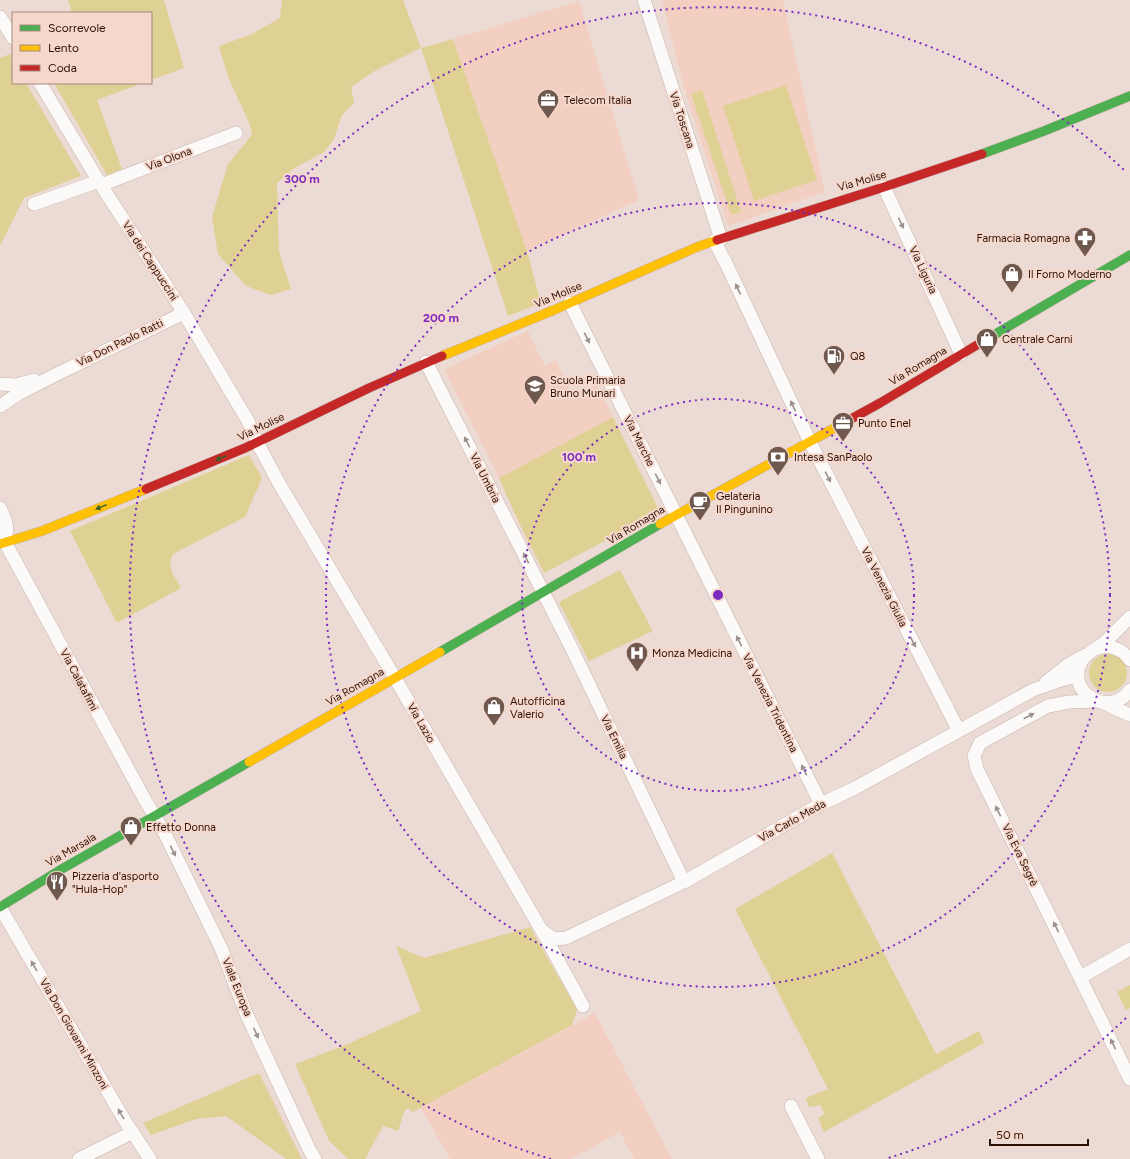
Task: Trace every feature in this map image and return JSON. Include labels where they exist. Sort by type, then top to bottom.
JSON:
[{"type":"street","name":"Via Toscana","points":[[644,0],[728,268],[810,442]]},
{"type":"street","points":[[0,17],[12,36]]},
{"type":"street","name":"Via dei Cappuccini","points":[[41,84],[100,183],[184,313],[248,420],[257,442]]},
{"type":"street","name":"Via Molise","points":[[2,542],[42,531],[245,448],[426,362],[570,303],[697,248],[834,202],[884,188],[1044,131],[1130,96]]},
{"type":"street","name":"Via Olona","points":[[34,204],[100,183],[236,133]]},
{"type":"street","name":"Via Liguria","points":[[884,188],[962,354]]},
{"type":"street","name":"Via Romagna","points":[[154,816],[544,593],[676,515],[880,403],[1130,255]]},
{"type":"street","name":"Via Marche","points":[[570,303],[676,515]]},
{"type":"street","name":"Via Don Paolo Ratti","points":[[0,406],[18,394],[57,374],[184,313]]},
{"type":"street","name":"Via Umbria","points":[[426,362],[544,593]]},
{"type":"street","name":"Via Don Paolo Ratti","points":[[0,384],[16,385],[57,374]]},
{"type":"street","name":"Via Lazio","points":[[257,442],[280,485],[395,678],[542,931],[583,1006]]},
{"type":"street","name":"Via Venezia Giulia","points":[[810,442],[959,732]]},
{"type":"street","points":[[0,508],[6,522],[7,529],[2,542]]},
{"type":"street","name":"Via Venezia Tridentina","points":[[676,515],[821,804]]},
{"type":"street","name":"Via Calatafimi","points":[[2,542],[154,816]]},
{"type":"street","name":"Via Emilia","points":[[544,593],[684,882]]},
{"type":"street","name":"Via Carlo Meda","points":[[1038,689],[1069,664],[1091,652],[1105,642],[1130,616]]},
{"type":"street","points":[[1130,644],[1130,656]]},
{"type":"street","name":"Via Carlo Meda","points":[[542,931],[554,939],[566,938],[684,882],[821,804],[855,788],[1033,690],[1061,680],[1078,676],[1080,664],[1091,652],[1104,647],[1115,648],[1124,653],[1130,660]]},
{"type":"street","points":[[1078,676],[1083,691],[1087,696],[1130,715]]},
{"type":"street","points":[[1099,702],[1108,703],[1117,701],[1130,690]]},
{"type":"street","name":"Via Eva Segrè","points":[[1099,702],[1061,703],[1043,709],[980,743],[974,756],[977,768],[1130,1079]]},
{"type":"street","name":"Via Marsala","points":[[0,907],[60,870],[154,816]]},
{"type":"street","name":"Viale Europa","points":[[154,816],[164,832],[221,948],[250,1020],[309,1149],[316,1159]]},
{"type":"street","name":"Via Don Giovanni Minzoni","points":[[0,907],[150,1159]]},
{"type":"street","points":[[1080,977],[1130,949]]},
{"type":"street","points":[[790,1106],[818,1159]]},
{"type":"street","points":[[79,1159],[133,1132]]},
{"type":"shaded area","points":[[68,0],[164,0],[184,68],[152,80],[152,12],[72,12]]},
{"type":"shaded area","points":[[282,0],[403,0],[421,48],[373,72],[351,87],[354,103],[342,115],[334,139],[324,152],[293,169],[277,183],[279,252],[291,289],[271,295],[246,286],[218,254],[212,217],[228,164],[252,135],[250,125],[228,77],[219,46],[252,34],[280,18]]},
{"type":"shaded area","points":[[662,0],[783,0],[825,192],[728,226],[682,81]]},
{"type":"shaded area","name":"Telecom Italia","points":[[579,1],[639,200],[527,251],[453,39]]},
{"type":"shaded area","points":[[453,39],[527,251],[541,303],[508,316],[421,48]]},
{"type":"shaded area","points":[[10,54],[12,58],[12,84],[27,84],[81,176],[24,198],[0,246],[0,58]]},
{"type":"shaded area","points":[[55,84],[140,84],[97,100],[122,169],[107,175]]},
{"type":"shaded area","points":[[786,85],[817,180],[754,201],[723,106]]},
{"type":"shaded area","points":[[702,90],[741,212],[731,215],[691,94]]},
{"type":"shaded area","name":"Scuola Primaria Bruno Munari","points":[[528,331],[545,366],[556,360],[573,395],[596,384],[613,417],[499,478],[444,369]]},
{"type":"shaded area","points":[[613,417],[660,512],[544,573],[499,478]]},
{"type":"shaded area","points":[[249,455],[262,478],[245,517],[173,554],[170,564],[172,572],[181,588],[117,623],[70,531]]},
{"type":"shaded area","points":[[620,570],[653,631],[589,661],[559,602]]},
{"type":"shaded area","points":[[1104,654],[1112,654],[1122,659],[1126,666],[1126,680],[1122,687],[1112,692],[1104,692],[1094,687],[1092,684],[1089,677],[1089,669],[1094,659],[1097,657]]},
{"type":"shaded area","points":[[832,853],[936,1054],[979,1031],[984,1043],[824,1132],[818,1118],[825,1114],[820,1105],[809,1107],[806,1098],[828,1089],[735,909]]},
{"type":"shaded area","points":[[530,927],[577,1010],[572,1025],[413,1112],[408,1108],[404,1112],[398,1131],[383,1126],[365,1159],[348,1159],[329,1141],[295,1064],[343,1046],[421,1011],[396,946],[424,958]]},
{"type":"shaded area","points":[[1130,985],[1130,1008],[1126,1010],[1117,992]]},
{"type":"shaded area","points":[[595,1013],[672,1159],[634,1159],[620,1132],[571,1159],[450,1159],[421,1108]]},
{"type":"shaded area","points":[[259,1073],[302,1159],[286,1159],[226,1116],[196,1119],[151,1135],[143,1123]]},
{"type":"traffic: fast","points":[[982,154],[1044,131],[1130,96]]},
{"type":"traffic: fast","points":[[982,342],[1130,255]]},
{"type":"traffic: fast","points":[[440,652],[660,524]]},
{"type":"traffic: fast","points":[[0,907],[60,870],[249,762]]},
{"type":"traffic: slow","points":[[442,356],[554,310],[697,247],[717,240]]},
{"type":"traffic: slow","points":[[660,524],[851,419]]},
{"type":"traffic: slow","points":[[0,544],[42,531],[146,489]]},
{"type":"traffic: slow","points":[[249,762],[440,652]]},
{"type":"traffic: jam","points":[[717,240],[982,154]]},
{"type":"traffic: jam","points":[[851,419],[982,342]]},
{"type":"traffic: jam","points":[[146,489],[245,448],[369,388],[442,356]]},
{"type":"place","name":"Telecom Italia","points":[[548,120]]},
{"type":"place","name":"Farmacia Romagna","points":[[1085,258]]},
{"type":"place","name":"Il Forno Moderno","points":[[1012,294]]},
{"type":"place","name":"Centrale Carni","points":[[987,358]]},
{"type":"place","name":"Q8","points":[[834,376]]},
{"type":"place","name":"Scuola Primaria Bruno Munari","points":[[535,406]]},
{"type":"place","name":"Punto Enel","points":[[843,442]]},
{"type":"place","name":"Intesa SanPaolo","points":[[778,476]]},
{"type":"place","name":"Gelateria Il Pingunino","points":[[700,522]]},
{"type":"place","name":"Monza Medicina","points":[[637,672]]},
{"type":"place","name":"Autofficina Valerio","points":[[494,726]]},
{"type":"place","name":"Effetto Donna","points":[[131,846]]},
{"type":"place","name":"Pizzeria d'asporto \"Hula-Hop\"","points":[[57,902]]}]
